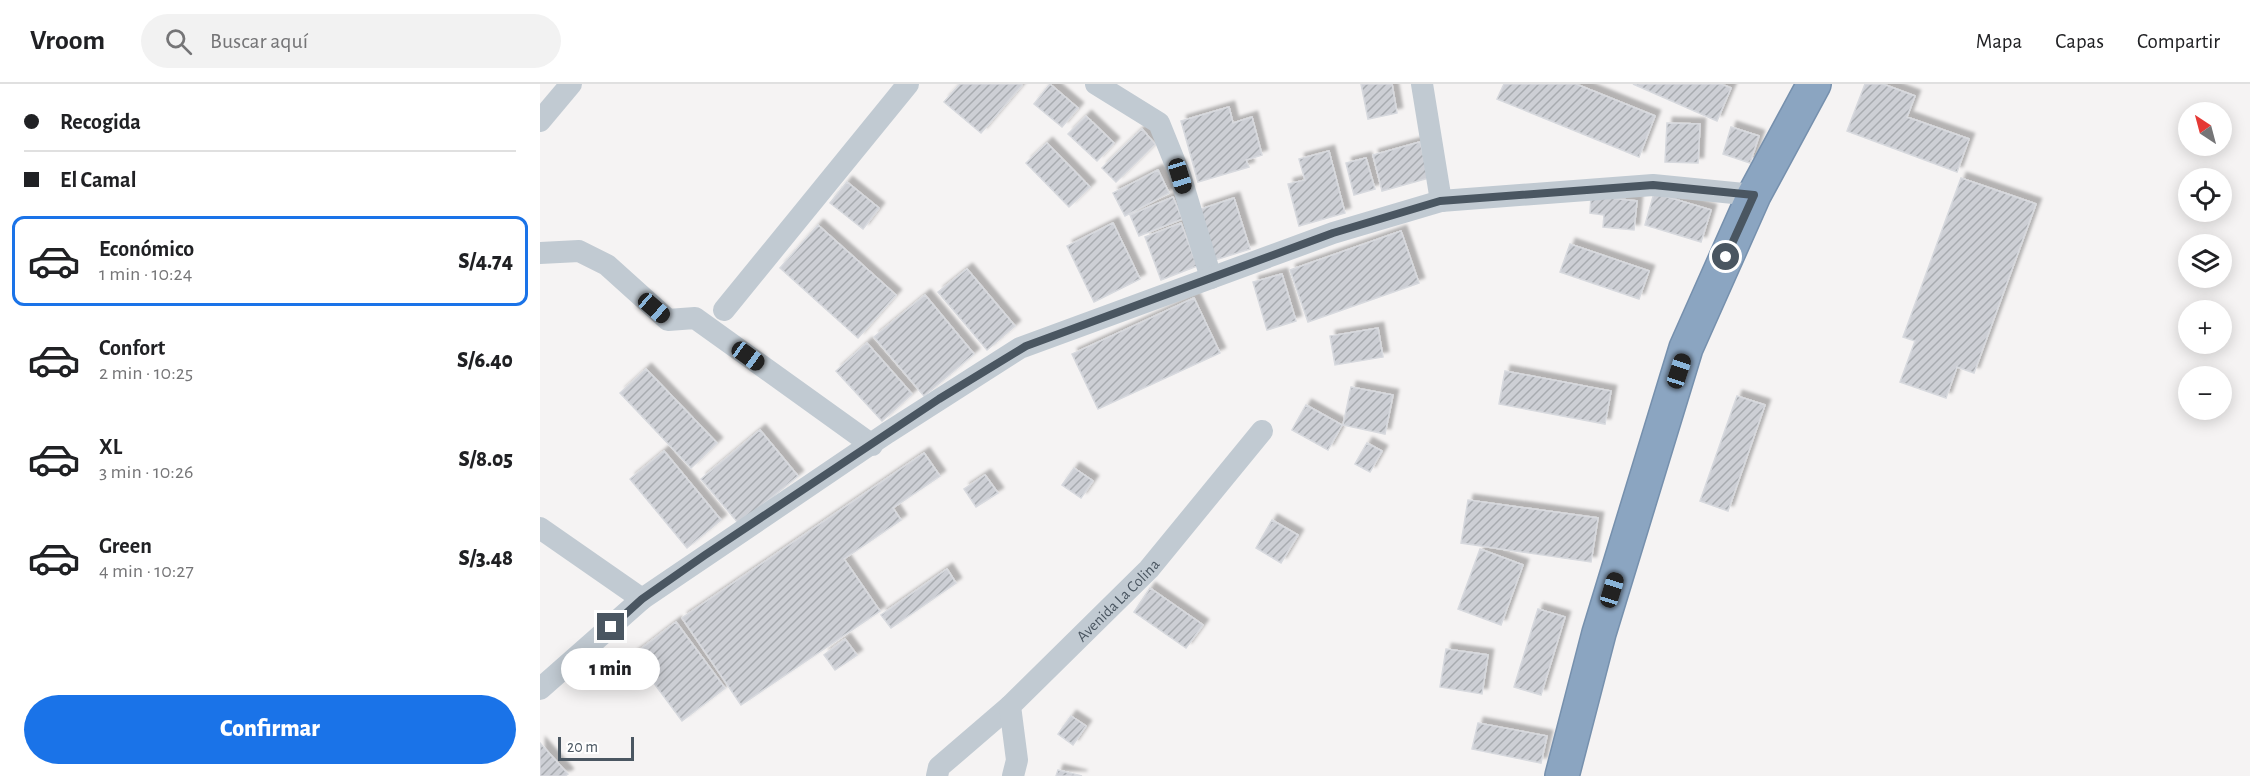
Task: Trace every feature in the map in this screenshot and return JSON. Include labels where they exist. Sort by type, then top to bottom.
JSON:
[{"type":"highway","points":[[1563,776],[1599,633],[1686,348],[1754,195],[1814,84]]},
{"type":"street","points":[[540,121],[571,84]]},
{"type":"street","points":[[724,310],[908,84]]},
{"type":"street","points":[[1096,84],[1159,123],[1180,176],[1210,278]]},
{"type":"street","points":[[1422,84],[1440,201]]},
{"type":"street","points":[[540,689],[642,599],[1020,348],[1333,233],[1440,201],[1653,185],[1754,195]]},
{"type":"street","points":[[540,253],[579,251],[607,264],[668,320],[695,318],[872,445]]},
{"type":"street","name":"Avenida La Colina","points":[[937,776],[939,767],[1010,706],[1149,569],[1262,431]]},
{"type":"street","points":[[540,528],[642,599]]},
{"type":"street","points":[[1010,706],[1017,760],[1013,776]]},
{"type":"building","points":[[960,84],[1022,85],[981,133],[944,102]]},
{"type":"building","points":[[1050,84],[1078,108],[1062,127],[1034,104]]},
{"type":"building","points":[[1361,84],[1392,84],[1397,113],[1368,119]]},
{"type":"building","points":[[1504,84],[1576,84],[1655,116],[1639,157],[1497,99]]},
{"type":"building","points":[[1633,84],[1721,84],[1731,88],[1717,121]]},
{"type":"building","points":[[1865,84],[1883,84],[1915,96],[1907,117],[1969,139],[1957,172],[1847,131]]},
{"type":"building","points":[[1229,107],[1233,123],[1252,117],[1262,155],[1246,160],[1249,167],[1198,182],[1181,121]]},
{"type":"building","points":[[1086,116],[1114,143],[1097,161],[1068,134]]},
{"type":"building","points":[[1667,123],[1700,124],[1698,163],[1665,162]]},
{"type":"building","points":[[1731,127],[1759,136],[1750,163],[1723,154]]},
{"type":"building","points":[[1142,129],[1155,144],[1116,182],[1102,168]]},
{"type":"building","points":[[1420,142],[1429,178],[1382,191],[1373,155]]},
{"type":"building","points":[[1047,143],[1090,187],[1069,207],[1026,163]]},
{"type":"building","points":[[1329,151],[1345,213],[1299,226],[1288,184],[1305,180],[1299,159]]},
{"type":"building","points":[[1366,158],[1375,189],[1354,195],[1346,163]]},
{"type":"building","points":[[1158,170],[1169,193],[1125,216],[1113,193]]},
{"type":"building","points":[[1961,178],[2036,204],[1974,373],[1957,367],[1946,398],[1900,382],[1915,341],[1903,337]]},
{"type":"building","points":[[847,182],[879,208],[863,229],[830,203]]},
{"type":"building","points":[[1654,193],[1711,210],[1701,242],[1645,225]]},
{"type":"building","points":[[1591,196],[1637,201],[1634,230],[1603,227],[1604,215],[1590,213]]},
{"type":"building","points":[[1173,197],[1182,219],[1139,236],[1130,215]]},
{"type":"building","points":[[1234,198],[1250,249],[1215,260],[1198,210]]},
{"type":"building","points":[[1113,223],[1140,279],[1094,302],[1067,246]]},
{"type":"building","points":[[1181,223],[1197,266],[1161,280],[1145,237]]},
{"type":"building","points":[[818,225],[896,295],[858,338],[780,268]]},
{"type":"building","points":[[1401,231],[1419,283],[1308,322],[1290,270]]},
{"type":"building","points":[[1570,244],[1649,271],[1639,299],[1560,272]]},
{"type":"building","points":[[967,269],[1015,326],[987,350],[938,292]]},
{"type":"building","points":[[1282,274],[1296,321],[1267,330],[1253,282]]},
{"type":"building","points":[[925,295],[974,354],[924,396],[874,337]]},
{"type":"building","points":[[1194,298],[1220,353],[1098,409],[1072,354]]},
{"type":"building","points":[[1378,328],[1383,357],[1335,365],[1330,336]]},
{"type":"building","points":[[867,343],[912,394],[882,421],[836,371]]},
{"type":"building","points":[[646,369],[717,443],[691,468],[620,393]]},
{"type":"building","points":[[1505,371],[1611,391],[1605,424],[1499,404]]},
{"type":"building","points":[[1351,387],[1393,395],[1385,434],[1343,425]]},
{"type":"building","points":[[1737,396],[1765,405],[1728,511],[1700,501]]},
{"type":"building","points":[[1306,405],[1342,425],[1328,450],[1292,430]]},
{"type":"building","points":[[760,430],[798,476],[739,524],[701,479]]},
{"type":"building","points":[[1367,443],[1382,451],[1370,472],[1355,464]]},
{"type":"building","points":[[664,451],[721,520],[687,548],[630,479]]},
{"type":"building","points":[[924,453],[940,476],[893,508],[901,520],[844,559],[880,611],[741,705],[682,618]]},
{"type":"building","points":[[1074,468],[1093,481],[1081,498],[1062,485]]},
{"type":"building","points":[[985,475],[998,493],[976,507],[964,489]]},
{"type":"building","points":[[1468,500],[1598,518],[1591,562],[1461,543]]},
{"type":"building","points":[[1272,520],[1298,535],[1281,563],[1256,548]]},
{"type":"building","points":[[1480,549],[1523,565],[1501,625],[1458,609]]},
{"type":"building","points":[[947,569],[956,583],[891,628],[881,615]]},
{"type":"building","points":[[1150,588],[1203,625],[1186,648],[1134,612]]},
{"type":"building","points":[[1538,609],[1565,617],[1541,695],[1514,687]]},
{"type":"building","points":[[676,622],[725,688],[682,721],[633,655]]},
{"type":"building","points":[[845,639],[857,655],[835,670],[824,655]]},
{"type":"building","points":[[1446,649],[1488,655],[1482,694],[1440,687]]},
{"type":"building","points":[[1071,716],[1086,726],[1073,745],[1058,734]]},
{"type":"building","points":[[1478,723],[1547,736],[1541,763],[1472,749]]},
{"type":"building","points":[[540,743],[568,774],[540,776]]},
{"type":"building","points":[[1058,770],[1082,776],[1056,776]]},
{"type":"route","points":[[611,627],[642,599],[705,555],[887,433],[1020,348],[1333,233],[1440,201],[1653,185],[1754,195],[1726,257]]}]
